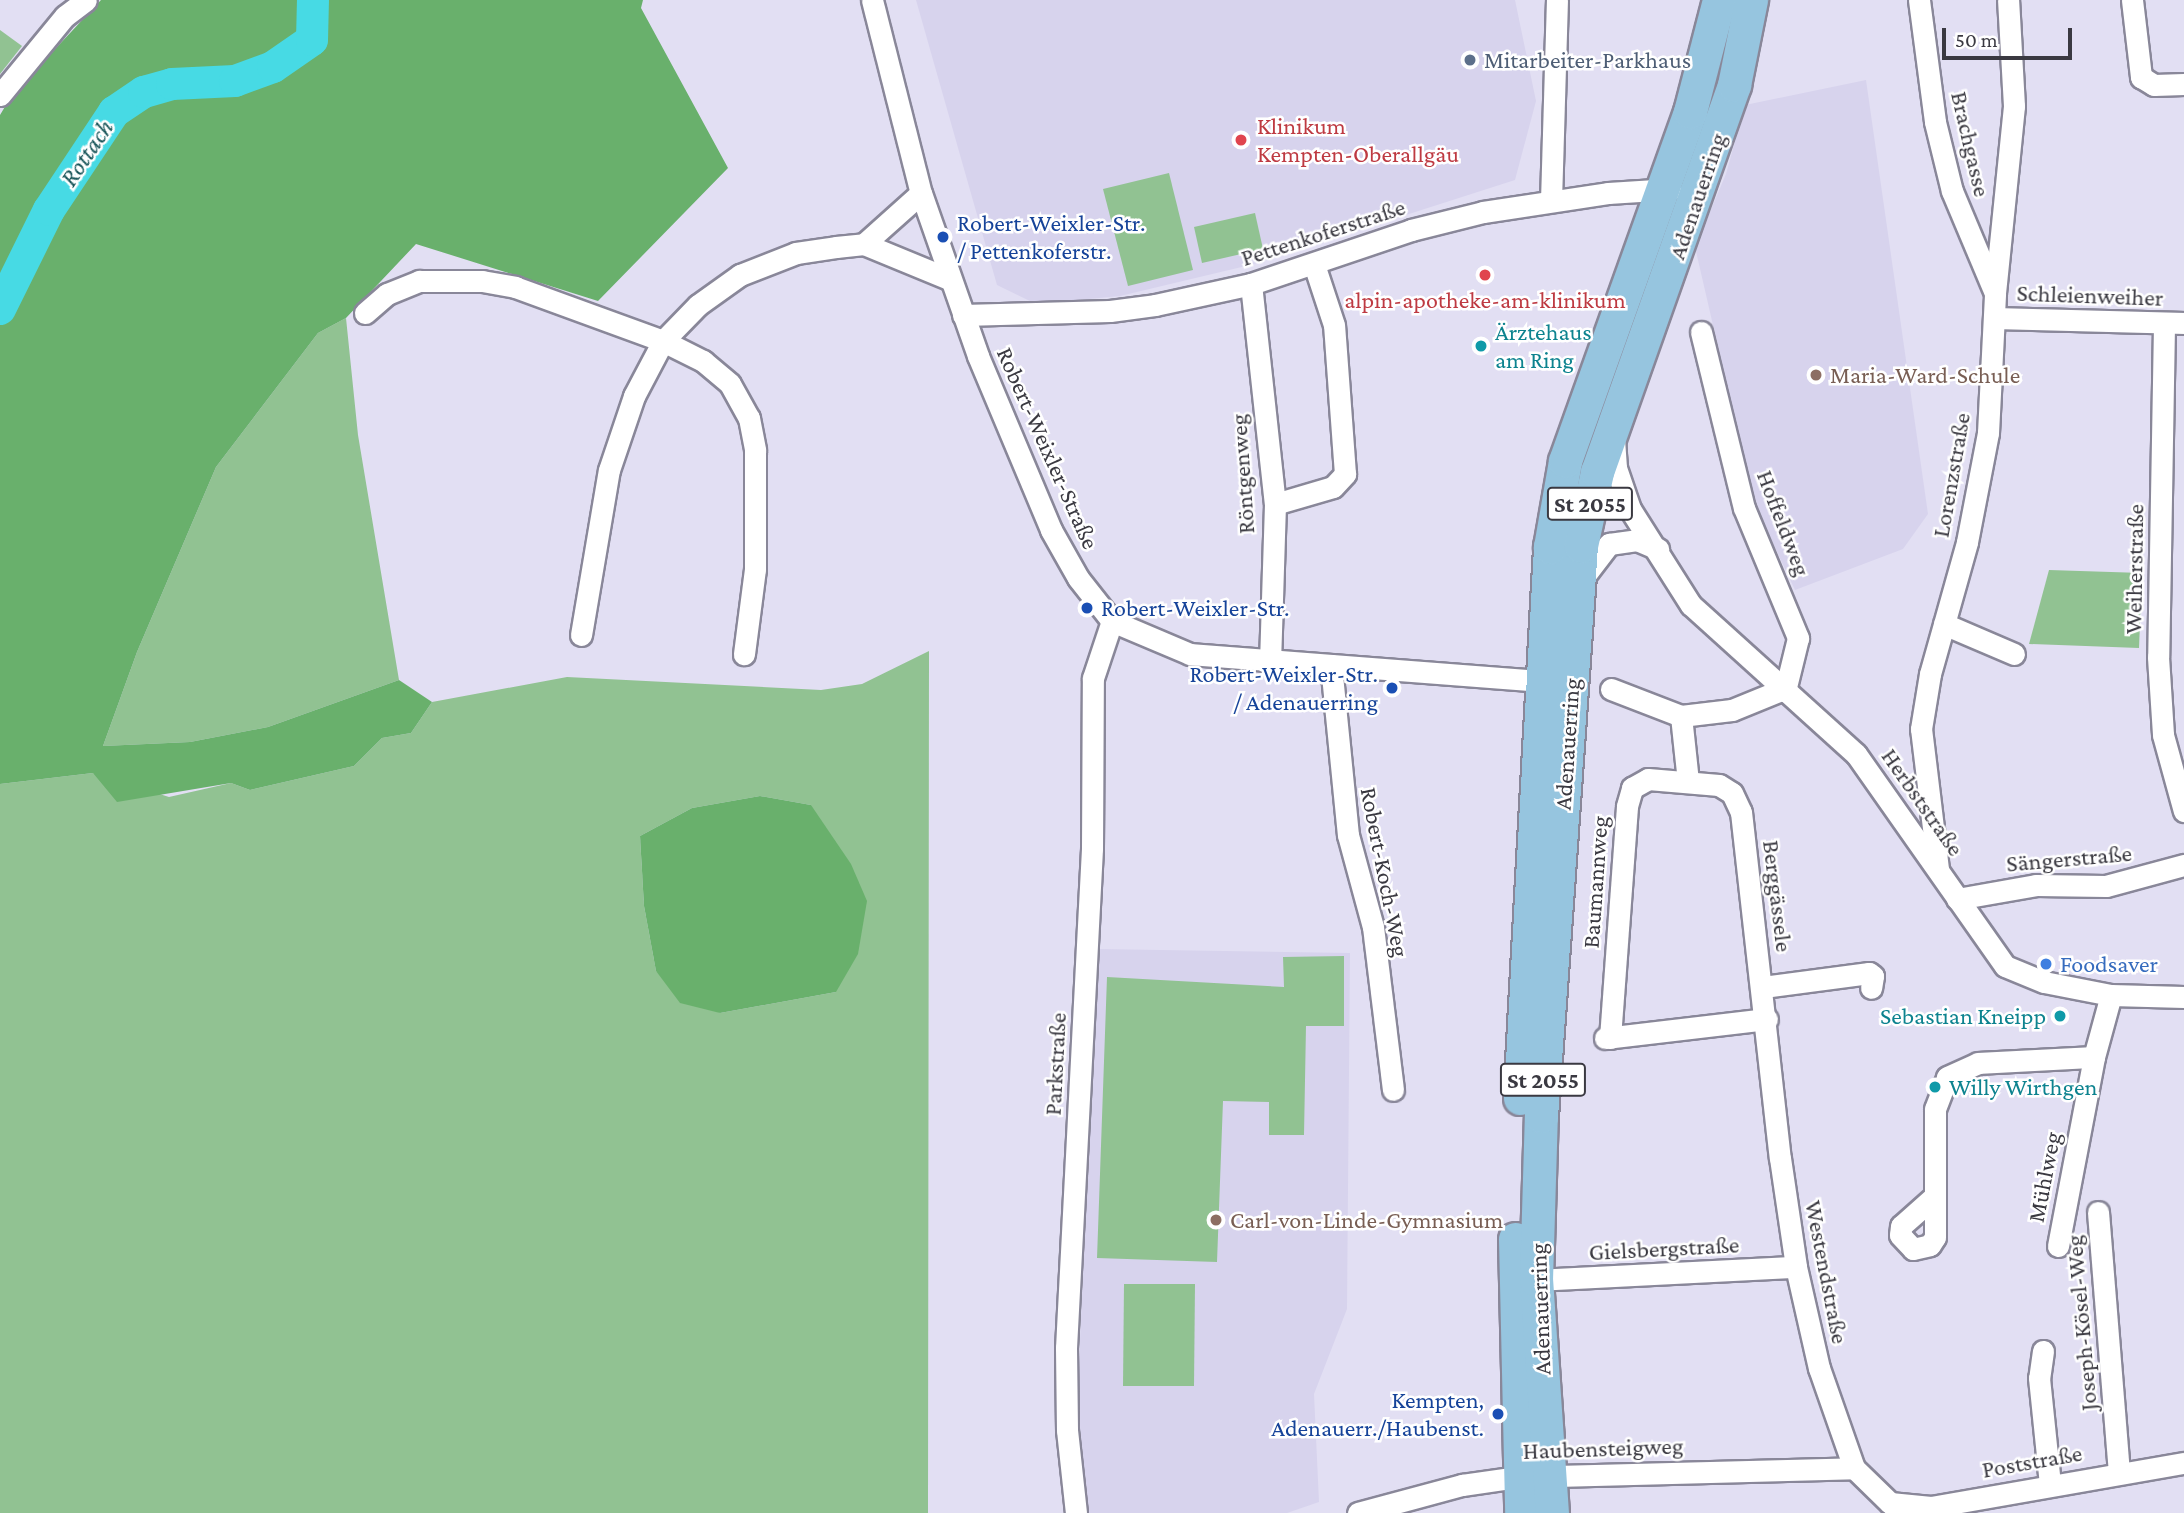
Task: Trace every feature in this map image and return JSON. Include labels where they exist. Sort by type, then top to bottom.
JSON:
[{"type":"main road","name":"Adenauerring","points":[[1521,1513],[1534,1477],[1536,1280],[1556,683],[1550,547],[1565,461],[1701,78],[1719,0]]},
{"type":"main road","name":"Adenauerring","points":[[1552,1513],[1534,1477],[1513,1269],[1556,683],[1578,583],[1597,472],[1734,85],[1751,0]]},
{"type":"street","points":[[0,94],[56,27],[86,0]]},
{"type":"street","name":"Robert-Weixler-Straße","points":[[872,0],[920,193],[949,279],[1051,530],[1078,578],[1112,621],[1190,654],[1556,683]]},
{"type":"street","points":[[1551,201],[1558,0]]},
{"type":"street","name":"Brachgasse","points":[[1919,0],[1935,122],[1952,191],[1995,293]]},
{"type":"street","name":"Lorenzstraße","points":[[1938,869],[1921,729],[1944,624],[1967,542],[1988,433],[1995,293],[2014,106],[2008,0]]},
{"type":"street","points":[[2132,0],[2141,77],[2154,85],[2184,84]]},
{"type":"street","name":"Pettenkoferstraße","points":[[963,315],[1110,311],[1251,284],[1423,227],[1551,201],[1663,187],[1697,195]]},
{"type":"street","points":[[864,244],[920,193]]},
{"type":"street","points":[[581,635],[609,470],[634,396],[663,341],[698,305],[740,275],[796,253],[864,244],[949,279]]},
{"type":"street","points":[[1275,504],[1333,488],[1345,474],[1334,325],[1314,264]]},
{"type":"street","points":[[365,313],[387,294],[419,281],[482,281],[539,295],[663,341],[703,361],[730,384],[749,418],[757,525],[744,654]]},
{"type":"street","name":"Röntgenweg","points":[[1251,284],[1275,504],[1270,661]]},
{"type":"street","name":"Schleienweiher","points":[[1995,318],[2174,324]]},
{"type":"street","name":"Weiherstraße","points":[[2174,324],[2158,657],[2163,735],[2184,811]]},
{"type":"street","name":"Hoffeldweg","points":[[1701,332],[1744,508],[1798,638],[1783,690]]},
{"type":"street","name":"Herbststraße","points":[[1614,427],[1616,468],[1630,509],[1691,605],[1856,754],[2005,966],[2044,982],[2111,995],[2184,997]]},
{"type":"street","points":[[1578,583],[1609,544],[1637,540],[1658,550]]},
{"type":"street","name":"Parkstraße","points":[[1076,1513],[1067,1430],[1066,1348],[1092,848],[1093,678],[1112,621]]},
{"type":"street","points":[[1944,624],[2014,654]]},
{"type":"street","name":"Robert-Koch-Weg","points":[[1331,665],[1348,835],[1373,927],[1392,1090]]},
{"type":"street","points":[[1611,689],[1681,716],[1732,710],[1783,690]]},
{"type":"street","points":[[1681,716],[1688,781]]},
{"type":"street","name":"Baumannweg","points":[[1688,781],[1648,779],[1632,788],[1627,806],[1608,1038],[1767,1019]]},
{"type":"street","name":"Berggässele","points":[[1688,781],[1719,785],[1732,793],[1741,812],[1767,1019]]},
{"type":"street","name":"Sängerstraße","points":[[1957,899],[2036,885],[2106,886],[2184,865]]},
{"type":"street","points":[[1763,987],[1868,973],[1873,976],[1871,988]]},
{"type":"street","name":"Mühlweg","points":[[2058,1245],[2094,1057],[2111,995]]},
{"type":"street","name":"Westendstraße","points":[[1767,1019],[1796,1267],[1819,1368],[1854,1468],[1887,1508]]},
{"type":"street","points":[[1935,1196],[1936,1109],[1947,1077],[1978,1063],[2094,1057]]},
{"type":"street","name":"Joseph-Kösel-Weg","points":[[2098,1212],[2119,1472]]},
{"type":"street","name":"Gielsbergstraße","points":[[1536,1280],[1796,1267]]},
{"type":"street","points":[[2043,1350],[2039,1378],[2050,1484]]},
{"type":"street","name":"Poststraße","points":[[1887,1508],[1931,1507],[2119,1472],[2184,1463]]},
{"type":"street","name":"Haubensteigweg","points":[[1358,1513],[1462,1485],[1534,1477],[1854,1468]]},
{"type":"shaded area","name":"Klinikum Kempten-Oberallgäu","points":[[916,0],[1515,0],[1536,101],[1515,180],[1250,265],[1120,296],[1036,304],[997,285]]},
{"type":"shaded area","name":"Maria-Ward-Schule","points":[[1866,80],[1928,514],[1903,549],[1795,590],[1754,503],[1695,247],[1726,174],[1745,105]]},
{"type":"shaded area","name":"Carl-von-Linde-Gymnasium","points":[[1097,949],[1350,953],[1347,1309],[1314,1394],[1319,1502],[1287,1513],[1083,1513],[1076,1431]]},
{"type":"green space","points":[[101,0],[643,0],[641,8],[728,168],[598,301],[416,244],[346,318],[318,333],[216,467],[137,652],[103,746],[190,742],[268,727],[399,680],[432,702],[411,733],[382,738],[354,766],[250,790],[231,783],[117,802],[93,773],[0,784],[0,115],[12,95]]},
{"type":"green space","points":[[0,30],[22,46],[0,74]]},
{"type":"green space","points":[[1169,173],[1193,270],[1128,286],[1103,189]]},
{"type":"green space","points":[[1255,213],[1263,249],[1202,263],[1194,227]]},
{"type":"green space","points":[[346,318],[358,435],[399,680],[268,727],[190,742],[103,746],[137,652],[216,467],[318,333]]},
{"type":"green space","points":[[2049,570],[2142,573],[2139,648],[2029,644]]},
{"type":"green space","points":[[929,651],[928,1513],[0,1513],[0,784],[93,773],[169,797],[231,783],[250,790],[354,766],[382,738],[411,733],[432,702],[567,677],[821,690],[862,684]],"holes":[[[760,796],[811,805],[836,992],[720,1013],[656,971],[644,906],[640,836],[692,808]]]},
{"type":"green space","points":[[760,796],[811,805],[851,864],[867,901],[858,954],[836,992],[720,1013],[680,1003],[656,971],[644,906],[640,836],[692,808]]},
{"type":"green space","points":[[1344,956],[1344,1026],[1306,1026],[1304,1135],[1269,1135],[1269,1102],[1223,1101],[1217,1262],[1097,1258],[1107,977],[1284,987],[1283,957]]},
{"type":"green space","points":[[1124,1284],[1195,1284],[1194,1386],[1123,1386]]},
{"type":"waterway","name":"Rottach","points":[[0,309],[49,210],[114,112],[144,92],[172,84],[235,81],[273,67],[312,40],[313,0]]},
{"type":"place","name":"Mitarbeiter-Parkhaus","points":[[1470,60]]},
{"type":"place","name":"Klinikum Kempten-Oberallgäu","points":[[1241,140]]},
{"type":"place","name":"Robert-Weixler-Str. / Pettenkoferstr.","points":[[943,237]]},
{"type":"place","name":"alpin-apotheke-am-klinikum","points":[[1485,275]]},
{"type":"place","name":"Ärztehaus am Ring","points":[[1481,346]]},
{"type":"place","name":"Maria-Ward-Schule","points":[[1816,375]]},
{"type":"place","name":"Robert-Weixler-Str.","points":[[1087,608]]},
{"type":"place","name":"Robert-Weixler-Str. / Adenauerring","points":[[1392,688]]},
{"type":"place","name":"Foodsaver","points":[[2046,964]]},
{"type":"place","name":"Sebastian Kneipp","points":[[2060,1016]]},
{"type":"place","name":"Willy Wirthgen","points":[[1935,1087]]},
{"type":"place","name":"Carl-von-Linde-Gymnasium","points":[[1216,1220]]},
{"type":"place","name":"Kempten, Adenauerr./Haubenst.","points":[[1498,1414]]}]
